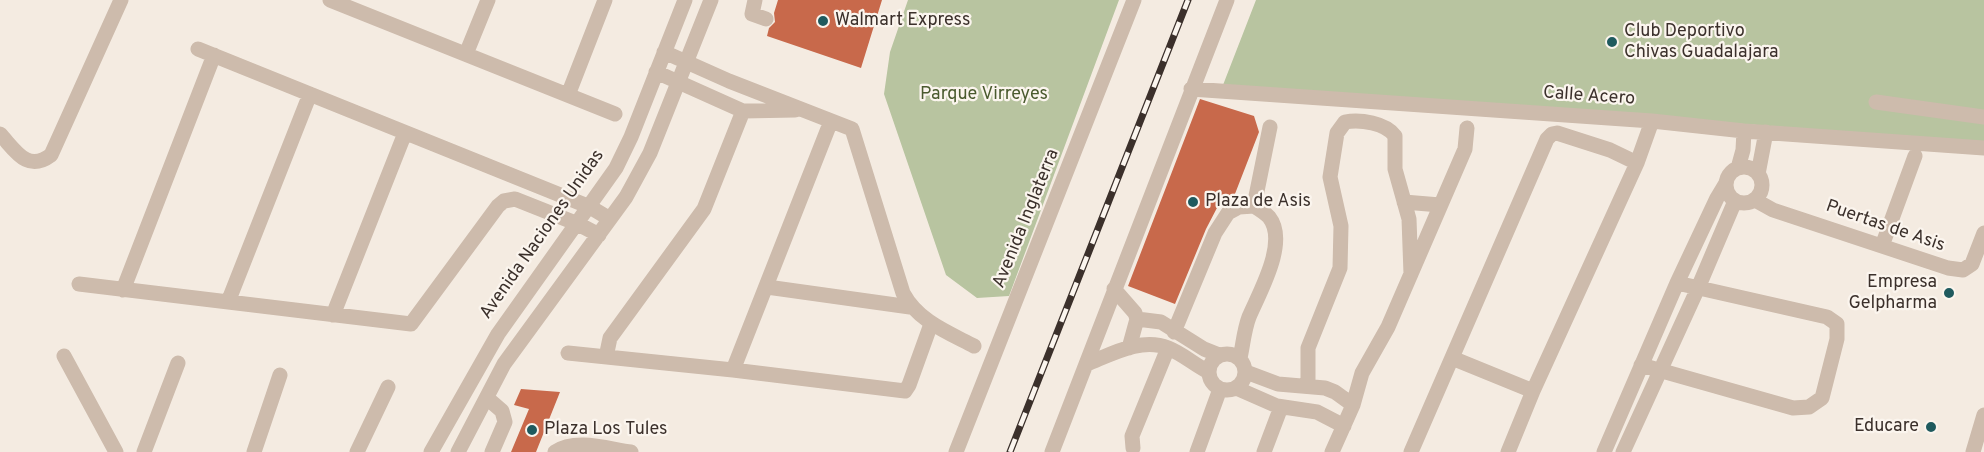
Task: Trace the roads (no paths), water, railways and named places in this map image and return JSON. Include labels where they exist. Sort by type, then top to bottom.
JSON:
[{"type":"street","points":[[0,134],[24,160],[43,161],[51,155],[121,0]]},
{"type":"street","points":[[330,0],[355,5],[466,54],[615,114]]},
{"type":"street","points":[[466,54],[488,0]]},
{"type":"street","points":[[568,95],[605,0]]},
{"type":"street","name":"Avenida Naciones Unidas","points":[[431,452],[486,353],[616,168],[632,136],[685,0]]},
{"type":"street","points":[[458,452],[504,364],[626,197],[646,161],[711,0]]},
{"type":"street","points":[[756,0],[752,14],[766,19]]},
{"type":"street","name":"Avenida Inglaterra","points":[[956,452],[1134,0]]},
{"type":"street","points":[[1052,452],[1227,0]]},
{"type":"street","points":[[198,49],[590,207],[610,219]]},
{"type":"street","points":[[664,52],[852,129],[903,293],[910,307],[931,324],[974,346]]},
{"type":"street","points":[[123,290],[214,55]]},
{"type":"street","points":[[657,72],[743,111],[806,110]]},
{"type":"street","name":"Calle Acero","points":[[1191,89],[1652,121],[1744,131],[1984,148]]},
{"type":"street","points":[[228,302],[310,94]]},
{"type":"street","points":[[1876,102],[1984,117]]},
{"type":"street","points":[[606,357],[610,338],[704,209],[743,111]]},
{"type":"street","points":[[733,370],[831,121]]},
{"type":"street","points":[[1308,385],[1308,348],[1340,268],[1341,226],[1330,177],[1337,133],[1345,122],[1352,121],[1386,127],[1395,135],[1395,169],[1409,219],[1411,274]]},
{"type":"street","points":[[1508,452],[1533,391],[1637,163],[1652,121]]},
{"type":"street","points":[[1254,206],[1270,127]]},
{"type":"street","points":[[1332,452],[1353,405],[1362,373],[1388,327],[1465,149],[1467,128]]},
{"type":"street","points":[[1738,168],[1743,150],[1744,131]]},
{"type":"street","points":[[1726,183],[1728,194],[1735,201],[1745,203],[1755,200],[1762,188],[1758,174],[1766,132]]},
{"type":"street","points":[[333,315],[405,133]]},
{"type":"street","points":[[1411,452],[1547,139],[1557,133],[1610,150],[1637,163]]},
{"type":"street","points":[[1882,246],[1915,156]]},
{"type":"street","points":[[1604,452],[1677,283],[1730,174],[1738,168],[1749,167],[1758,174]]},
{"type":"street","points":[[79,284],[411,324],[504,201],[514,199],[578,224],[599,235]]},
{"type":"street","name":"Puertas de Asis","points":[[1755,200],[1773,210],[1948,268],[1963,270],[1972,264],[1984,233]]},
{"type":"street","points":[[1623,452],[1735,201]]},
{"type":"street","points":[[1404,202],[1440,205]]},
{"type":"street","points":[[1174,332],[1215,233],[1228,213],[1239,207],[1254,206],[1270,218],[1274,230],[1275,252],[1268,277],[1248,320],[1240,358]]},
{"type":"street","points":[[1641,365],[1793,408],[1809,407],[1822,398],[1837,339],[1837,324],[1827,317],[1677,283]]},
{"type":"street","points":[[767,287],[910,307]]},
{"type":"street","points":[[1114,289],[1135,313],[1137,319],[1129,348]]},
{"type":"street","points":[[1137,319],[1161,322],[1174,332],[1219,355]]},
{"type":"street","points":[[568,353],[904,391],[909,385],[931,324]]},
{"type":"street","points":[[1087,364],[1129,348],[1151,343],[1168,348],[1209,372]]},
{"type":"street","points":[[1133,448],[1132,436],[1168,348]]},
{"type":"street","points":[[486,353],[504,364]]},
{"type":"street","points":[[1197,452],[1228,388],[1243,382],[1246,372],[1240,358],[1226,353],[1214,359],[1209,372],[1210,379],[1228,388],[1281,407],[1317,412],[1344,426]]},
{"type":"street","points":[[63,356],[116,452]]},
{"type":"street","points":[[1452,358],[1533,391]]},
{"type":"street","points":[[144,452],[178,363]]},
{"type":"street","points":[[1246,372],[1278,384],[1308,385],[1329,389],[1353,405]]},
{"type":"street","points":[[254,452],[280,375]]},
{"type":"street","points":[[357,452],[388,387]]},
{"type":"street","points":[[487,398],[505,416],[505,423],[492,452]]},
{"type":"street","points":[[1264,452],[1281,407]]},
{"type":"street","points":[[1973,452],[1983,421]]},
{"type":"street","points":[[555,452],[563,446],[573,445],[631,452]]},
{"type":"railway","points":[[1010,452],[1188,0]]},
{"type":"place","name":"Walmart Express","points":[[823,21]]},
{"type":"place","name":"Club Deportivo Chivas Guadalajara","points":[[1612,42]]},
{"type":"place","name":"Plaza de Asis","points":[[1193,202]]},
{"type":"place","name":"Empresa Gelpharma","points":[[1949,293]]},
{"type":"place","name":"Educare","points":[[1931,427]]},
{"type":"place","name":"Plaza Los Tules","points":[[532,430]]},
{"type":"park label","name":"Parque Virreyes","points":[[984,95]]}]
